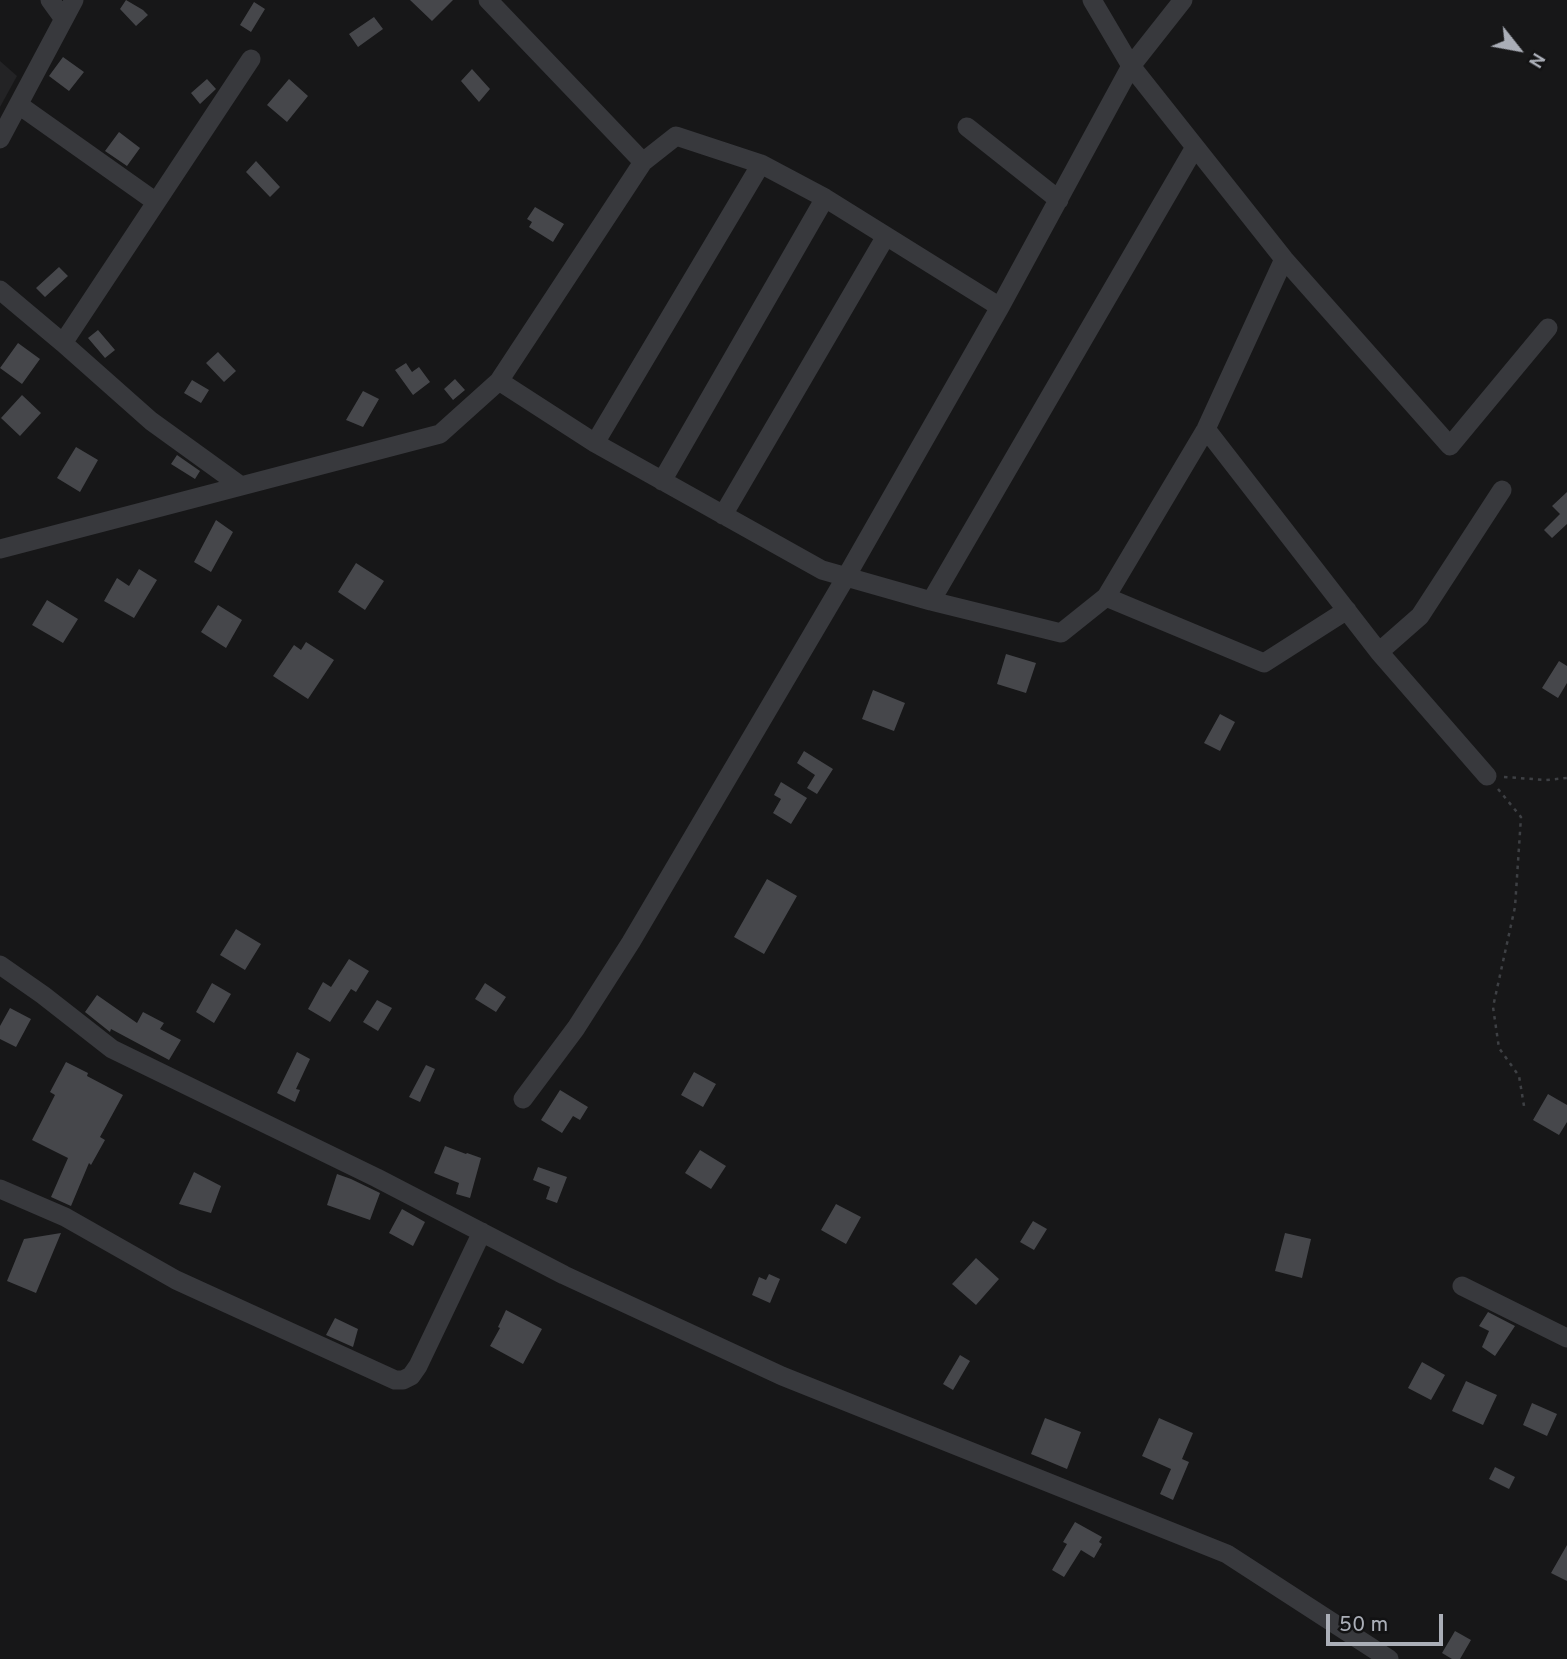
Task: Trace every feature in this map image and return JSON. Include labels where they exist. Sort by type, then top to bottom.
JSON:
[{"type":"street","points":[[50,0],[63,18]]},
{"type":"street","points":[[0,139],[74,0]]},
{"type":"street","points":[[488,0],[643,162]]},
{"type":"street","points":[[1092,0],[1131,66],[1284,259],[1450,446],[1548,328]]},
{"type":"street","points":[[523,1099],[576,1028],[631,942],[846,577],[1000,307],[1131,66],[1183,0]]},
{"type":"street","points":[[63,343],[251,59]]},
{"type":"street","points":[[19,105],[156,202]]},
{"type":"street","points":[[967,127],[1059,200]]},
{"type":"street","points":[[0,548],[440,434],[499,381],[643,162],[677,136],[761,164],[825,198],[1000,307]]},
{"type":"street","points":[[931,601],[1195,147]]},
{"type":"street","points":[[595,443],[761,164]]},
{"type":"street","points":[[662,481],[825,198]]},
{"type":"street","points":[[723,515],[886,236]]},
{"type":"street","points":[[499,381],[595,443],[822,570],[931,601],[1061,633],[1106,597],[1206,429],[1284,259]]},
{"type":"street","points":[[0,290],[150,421],[242,486]]},
{"type":"street","points":[[1206,429],[1380,652],[1487,776]]},
{"type":"street","points":[[1380,652],[1420,616],[1502,490]]},
{"type":"street","points":[[1106,597],[1264,663],[1347,610]]},
{"type":"street","points":[[0,965],[112,1049],[377,1178],[564,1275],[782,1376],[1227,1554],[1390,1659]]},
{"type":"street","points":[[0,1189],[65,1217],[176,1280],[395,1380],[411,1376],[418,1366],[482,1232]]},
{"type":"street","points":[[1462,1286],[1567,1338]]},
{"type":"path","points":[[1487,776],[1546,780],[1567,778]]},
{"type":"path","points":[[1487,776],[1521,817],[1515,906],[1493,1007],[1499,1048],[1519,1076],[1524,1106]]},
{"type":"shaded area","points":[[0,61],[17,76],[0,107]]},
{"type":"building","points":[[126,0],[148,15],[136,26],[120,9]]},
{"type":"building","points":[[410,0],[453,0],[432,21]]},
{"type":"building","points":[[254,2],[265,9],[251,32],[240,25]]},
{"type":"building","points":[[374,17],[383,29],[358,47],[349,34]]},
{"type":"building","points":[[63,57],[84,72],[69,91],[49,76]]},
{"type":"building","points":[[472,69],[490,89],[479,102],[461,81]]},
{"type":"building","points":[[207,79],[216,89],[200,104],[191,93]]},
{"type":"building","points":[[289,79],[308,96],[287,122],[267,105]]},
{"type":"building","points":[[119,132],[140,148],[127,166],[105,151]]},
{"type":"building","points":[[256,161],[280,187],[270,197],[246,172]]},
{"type":"building","points":[[535,207],[564,224],[553,242],[529,227],[532,222],[527,219]]},
{"type":"building","points":[[59,267],[68,276],[45,297],[36,288]]},
{"type":"building","points":[[98,330],[115,350],[105,358],[88,338]]},
{"type":"building","points":[[18,343],[40,359],[22,384],[0,368]]},
{"type":"building","points":[[218,352],[236,371],[224,382],[206,363]]},
{"type":"building","points":[[406,363],[412,372],[419,367],[430,382],[413,395],[395,370]]},
{"type":"building","points":[[455,379],[465,390],[453,400],[444,389]]},
{"type":"building","points":[[192,380],[209,390],[201,403],[184,393]]},
{"type":"building","points":[[363,391],[379,399],[363,427],[346,420]]},
{"type":"building","points":[[22,395],[41,413],[20,436],[1,418]]},
{"type":"building","points":[[76,447],[98,460],[80,492],[57,478]]},
{"type":"building","points":[[177,455],[200,471],[195,479],[171,464]]},
{"type":"building","points":[[1567,492],[1567,524],[1552,538],[1544,530],[1560,514],[1552,506]]},
{"type":"building","points":[[216,520],[233,532],[211,572],[194,562]]},
{"type":"building","points":[[356,563],[384,581],[365,610],[338,592]]},
{"type":"building","points":[[139,569],[157,580],[134,618],[104,601],[117,578],[129,586]]},
{"type":"building","points":[[47,600],[78,619],[63,643],[32,625]]},
{"type":"building","points":[[218,605],[242,620],[226,648],[201,632]]},
{"type":"building","points":[[306,642],[334,660],[308,699],[273,676],[294,645],[301,650]]},
{"type":"building","points":[[1006,654],[1036,663],[1026,693],[997,684]]},
{"type":"building","points":[[1559,661],[1567,666],[1567,683],[1558,698],[1542,688]]},
{"type":"building","points":[[873,690],[905,703],[894,731],[862,719]]},
{"type":"building","points":[[1220,714],[1235,722],[1220,751],[1204,743]]},
{"type":"building","points":[[804,751],[833,769],[817,794],[807,788],[815,775],[797,763]]},
{"type":"building","points":[[781,782],[807,798],[791,824],[773,813],[781,799],[774,795]]},
{"type":"building","points":[[767,879],[797,896],[764,954],[734,937]]},
{"type":"building","points":[[236,929],[261,944],[245,970],[220,955]]},
{"type":"building","points":[[349,959],[369,971],[356,992],[351,989],[330,1022],[308,1009],[323,982],[331,987]]},
{"type":"building","points":[[212,983],[231,994],[214,1023],[196,1012]]},
{"type":"building","points":[[485,983],[506,997],[496,1012],[475,999]]},
{"type":"building","points":[[97,995],[137,1023],[143,1012],[164,1023],[160,1029],[181,1040],[169,1060],[111,1029],[110,1032],[85,1012]]},
{"type":"building","points":[[377,1000],[392,1008],[378,1031],[363,1022]]},
{"type":"building","points":[[10,1008],[31,1019],[16,1047],[0,1039],[0,1026]]},
{"type":"building","points":[[297,1052],[310,1059],[296,1089],[300,1090],[295,1102],[277,1093]]},
{"type":"building","points":[[66,1062],[123,1095],[100,1137],[105,1140],[91,1165],[89,1163],[71,1206],[51,1197],[68,1158],[32,1140],[55,1095],[50,1092]]},
{"type":"building","points":[[426,1065],[435,1069],[420,1102],[409,1097]]},
{"type":"building","points":[[694,1072],[716,1084],[703,1107],[681,1095]]},
{"type":"building","points":[[560,1090],[588,1107],[580,1120],[573,1116],[562,1133],[541,1120]]},
{"type":"building","points":[[1548,1094],[1567,1105],[1567,1122],[1559,1135],[1533,1120]]},
{"type":"building","points":[[445,1146],[481,1158],[470,1198],[456,1194],[459,1183],[434,1173]]},
{"type":"building","points":[[700,1150],[726,1166],[711,1189],[685,1173]]},
{"type":"building","points":[[538,1167],[567,1177],[557,1203],[546,1199],[550,1187],[533,1180]]},
{"type":"building","points":[[194,1172],[221,1186],[211,1213],[179,1204]]},
{"type":"building","points":[[337,1174],[380,1193],[370,1220],[327,1205]]},
{"type":"building","points":[[836,1204],[861,1217],[846,1244],[821,1230]]},
{"type":"building","points":[[402,1209],[425,1222],[413,1246],[389,1233]]},
{"type":"building","points":[[1033,1221],[1047,1229],[1034,1250],[1020,1242]]},
{"type":"building","points":[[61,1233],[36,1293],[7,1281],[24,1239]]},
{"type":"building","points":[[1285,1233],[1311,1239],[1302,1278],[1275,1271]]},
{"type":"building","points":[[976,1258],[999,1279],[976,1305],[952,1284]]},
{"type":"building","points":[[769,1274],[780,1279],[770,1303],[752,1295],[759,1277],[766,1280]]},
{"type":"building","points":[[506,1310],[542,1329],[523,1364],[490,1346]]},
{"type":"building","points":[[1488,1312],[1515,1326],[1495,1356],[1482,1347],[1489,1331],[1479,1326]]},
{"type":"building","points":[[335,1318],[358,1329],[353,1347],[326,1335]]},
{"type":"building","points":[[960,1355],[970,1361],[953,1390],[943,1384]]},
{"type":"building","points":[[1422,1362],[1445,1375],[1431,1400],[1408,1388]]},
{"type":"building","points":[[1466,1381],[1497,1395],[1483,1425],[1452,1411]]},
{"type":"building","points":[[1532,1403],[1557,1414],[1547,1436],[1523,1425]]},
{"type":"building","points":[[1045,1418],[1081,1432],[1067,1469],[1031,1454]]},
{"type":"building","points":[[1159,1418],[1193,1433],[1182,1459],[1189,1462],[1173,1500],[1160,1494],[1171,1469],[1142,1456]]},
{"type":"building","points":[[1495,1467],[1515,1477],[1509,1489],[1489,1479]]},
{"type":"building","points":[[1075,1522],[1102,1537],[1099,1542],[1102,1544],[1094,1558],[1081,1550],[1064,1577],[1052,1570],[1067,1544],[1063,1542]]},
{"type":"building","points":[[1567,1545],[1567,1581],[1551,1573]]},
{"type":"building","points":[[1455,1631],[1471,1640],[1460,1659],[1452,1659],[1442,1653]]}]
